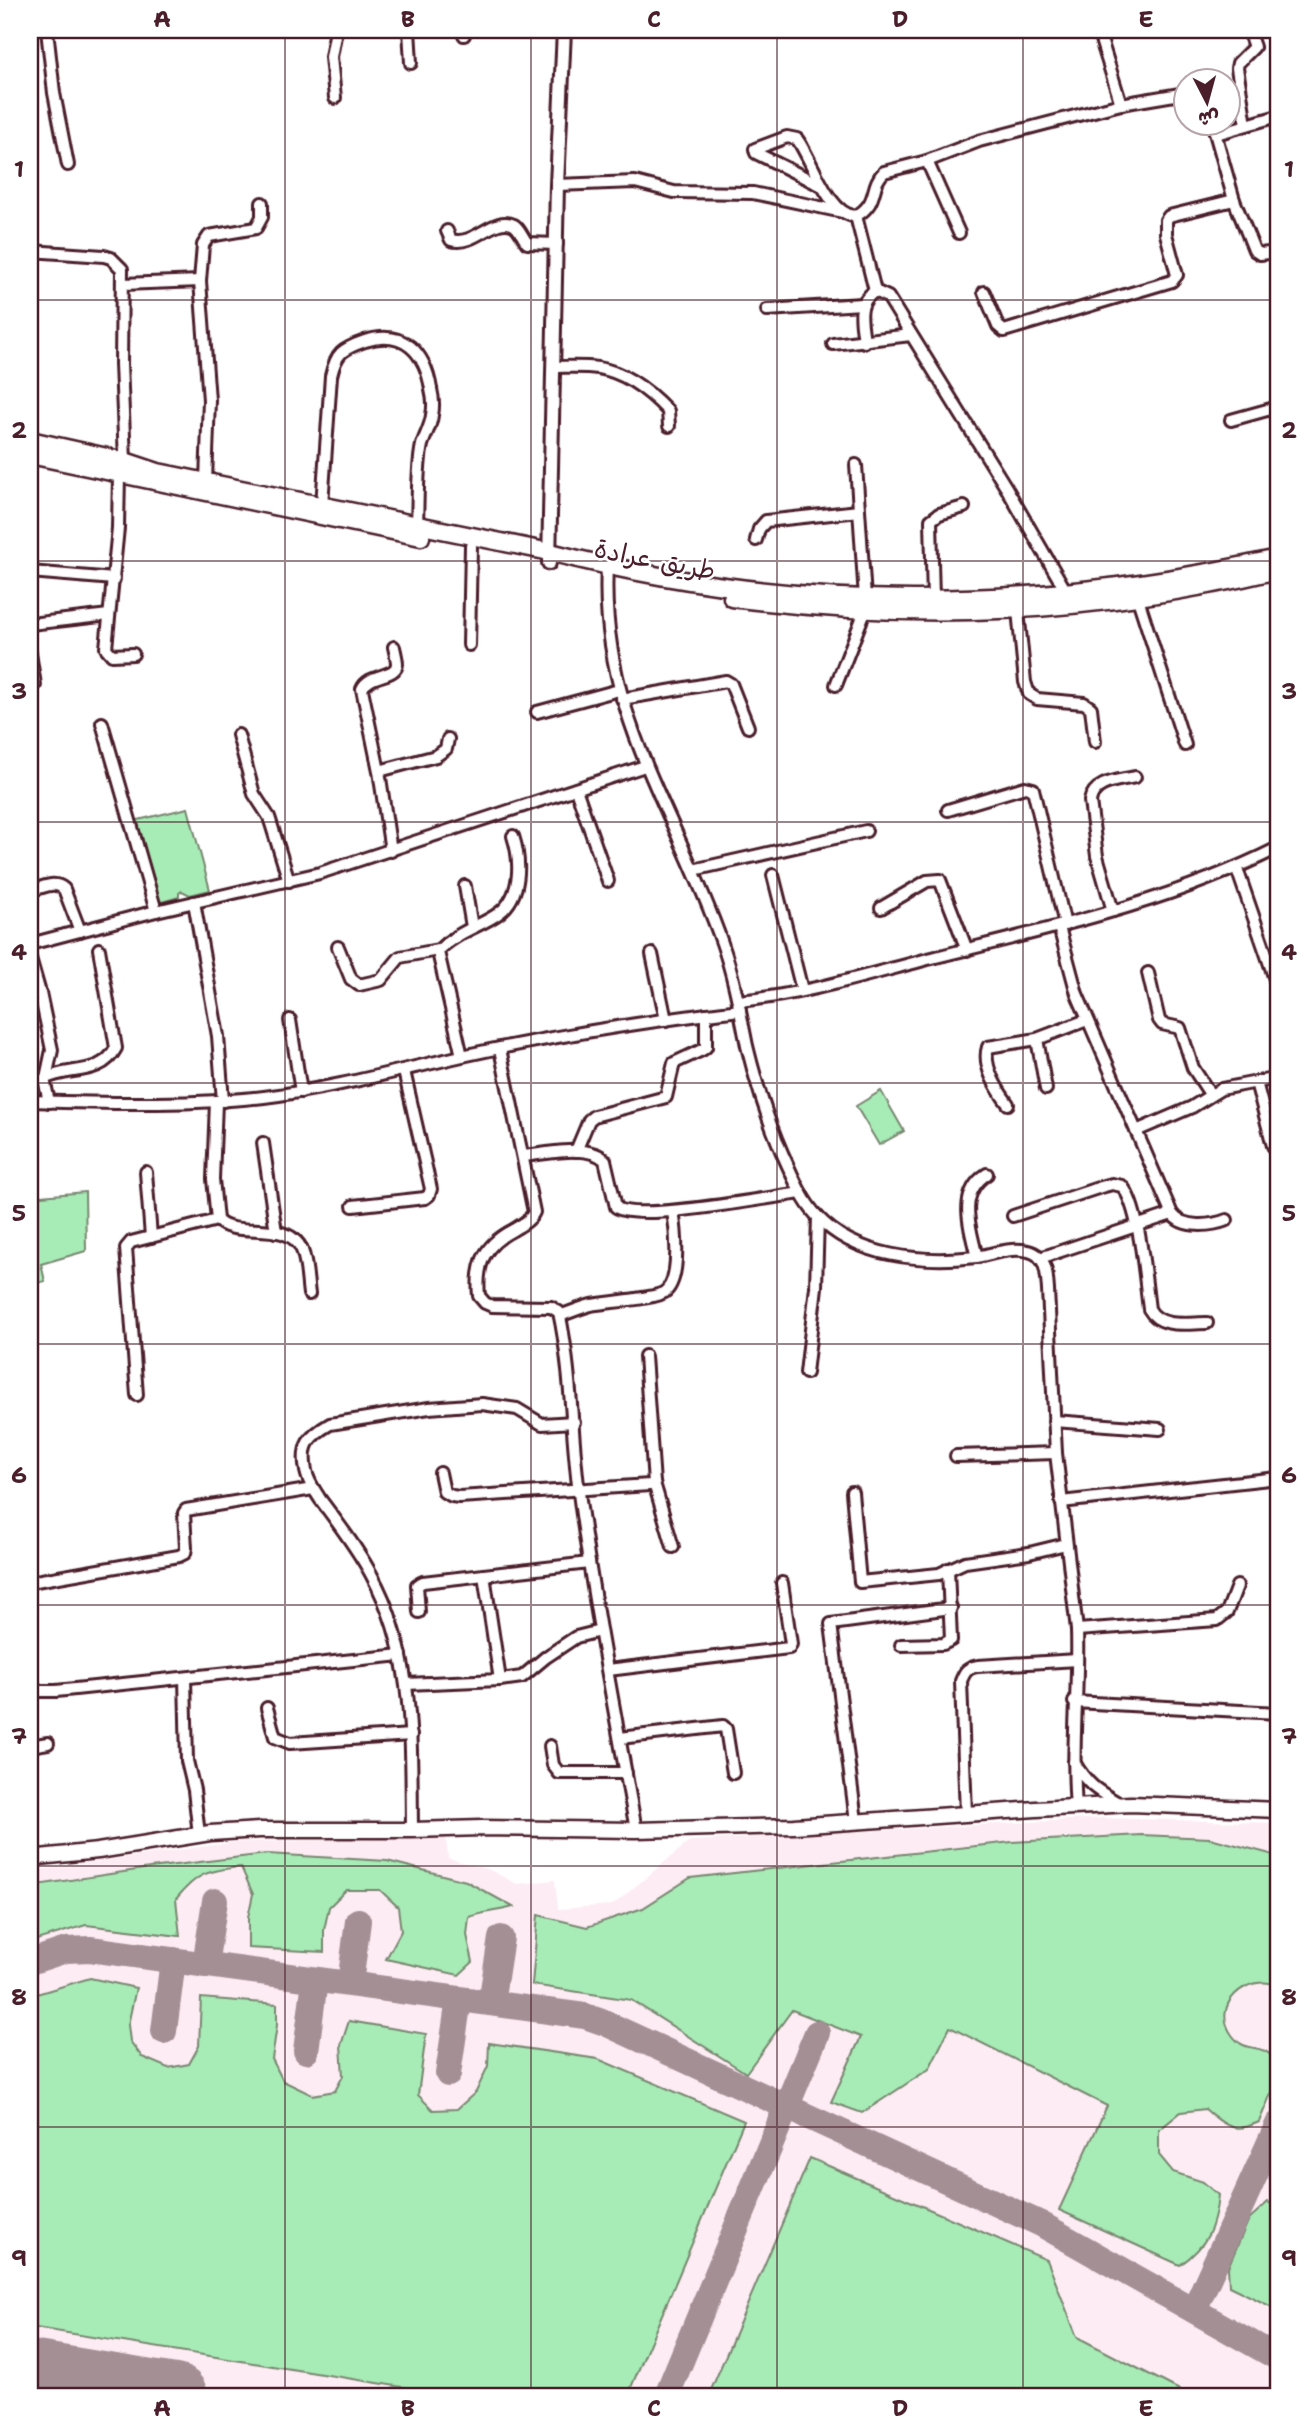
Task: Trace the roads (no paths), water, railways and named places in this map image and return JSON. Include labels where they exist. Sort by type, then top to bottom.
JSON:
[{"type":"main road","points":[[30,440],[122,468]]},
{"type":"main road","name":"طريق عرادة","points":[[30,455],[206,481],[417,526],[703,594],[954,612],[1018,610],[1138,598],[1224,583],[1278,570]]},
{"type":"main road","name":"طريق عرادة","points":[[122,468],[382,530],[550,558]]},
{"type":"main road","name":"طريق عرادة","points":[[865,604],[1068,593],[1178,579],[1278,558]]},
{"type":"main road","points":[[30,1858],[98,1851],[199,1835],[260,1830],[636,1830],[794,1826],[1123,1805],[1278,1810]]},
{"type":"street","points":[[47,30],[54,93],[68,165]]},
{"type":"street","points":[[335,98],[331,57],[336,30]]},
{"type":"street","points":[[409,30],[411,63]]},
{"type":"street","points":[[550,558],[557,185],[564,30]]},
{"type":"street","points":[[1098,30],[1121,104]]},
{"type":"street","points":[[1246,125],[1237,68],[1254,47],[1248,30]]},
{"type":"street","points":[[822,186],[756,153],[755,149],[787,137],[797,139],[822,186],[843,212],[848,216],[856,216],[866,210],[873,200],[879,177],[884,172],[979,141],[1121,104],[1172,95]]},
{"type":"street","points":[[1242,125],[1278,116]]},
{"type":"street","points":[[1216,136],[1234,200],[1254,250],[1260,254],[1278,252]]},
{"type":"street","points":[[927,160],[959,233]]},
{"type":"street","points":[[557,185],[635,182],[674,192],[753,192],[843,212]]},
{"type":"street","points":[[984,292],[998,326],[1004,331],[1172,282],[1177,275],[1166,234],[1166,220],[1170,216],[1234,200]]},
{"type":"street","points":[[206,481],[209,400],[200,281],[203,246],[206,239],[214,234],[253,230],[261,222],[262,203]]},
{"type":"street","points":[[856,216],[875,291]]},
{"type":"street","points":[[447,231],[452,240],[461,242],[495,226],[510,224],[516,226],[527,243],[557,244]]},
{"type":"street","points":[[30,251],[111,258],[122,269],[122,468],[106,648],[116,656],[133,653]]},
{"type":"street","points":[[123,284],[200,281]]},
{"type":"street","points":[[767,310],[862,304],[875,291]]},
{"type":"street","points":[[875,291],[888,297],[1068,593]]},
{"type":"street","points":[[862,304],[864,342]]},
{"type":"street","points":[[832,344],[911,335]]},
{"type":"street","points":[[322,505],[331,376],[336,358],[343,350],[365,341],[382,338],[399,340],[415,349],[422,359],[428,370],[433,399],[432,417],[422,446],[417,526]]},
{"type":"street","points":[[554,367],[597,367],[625,377],[668,411],[669,426]]},
{"type":"street","points":[[1231,419],[1278,407]]},
{"type":"street","points":[[836,685],[865,604],[856,465]]},
{"type":"street","points":[[933,600],[931,520],[939,514],[964,507]]},
{"type":"street","points":[[756,540],[759,528],[766,522],[859,511]]},
{"type":"street","points":[[469,645],[471,546]]},
{"type":"street","points":[[607,571],[612,657],[621,694],[645,766],[693,870],[721,940],[768,1119],[801,1193],[818,1217],[839,1235],[882,1252],[933,1259],[1021,1251],[1032,1252],[1044,1265],[1048,1290],[1056,1453],[1077,1630],[1073,1759],[1076,1807]]},
{"type":"street","points":[[30,572],[114,579]]},
{"type":"street","points":[[1138,598],[1185,745]]},
{"type":"street","points":[[1018,610],[1025,682],[1029,694],[1037,699],[1084,704],[1091,708],[1095,742]]},
{"type":"street","points":[[30,624],[108,615]]},
{"type":"street","points":[[391,850],[379,771],[362,690],[365,683],[371,679],[395,669],[397,665],[394,647]]},
{"type":"street","points":[[30,653],[35,685]]},
{"type":"street","points":[[537,712],[621,694],[726,681],[731,684],[748,727]]},
{"type":"street","points":[[102,723],[156,911]]},
{"type":"street","points":[[238,735],[254,794],[269,817],[289,881]]},
{"type":"street","points":[[379,771],[436,756],[446,749],[448,739]]},
{"type":"street","points":[[30,944],[156,911],[289,881],[645,766]]},
{"type":"street","points":[[1114,911],[1097,856],[1091,794],[1099,786],[1135,777]]},
{"type":"street","points":[[948,810],[1019,788],[1033,789],[1077,994],[1172,1214],[1182,1222],[1205,1225],[1227,1220]]},
{"type":"street","points":[[576,789],[608,881]]},
{"type":"street","points":[[693,870],[866,831]]},
{"type":"street","points":[[338,947],[351,979],[359,985],[381,980],[400,957],[438,950],[497,914],[511,900],[518,876],[517,848],[513,836]]},
{"type":"street","points":[[30,1101],[220,1101],[301,1091],[404,1071],[462,1056],[706,1014],[1114,911],[1237,869],[1278,848]]},
{"type":"street","points":[[1237,869],[1278,988]]},
{"type":"street","points":[[773,875],[802,990]]},
{"type":"street","points":[[881,908],[927,881],[940,880],[967,950]]},
{"type":"street","points":[[30,891],[60,885],[80,931]]},
{"type":"street","points":[[465,886],[472,927]]},
{"type":"street","points":[[194,902],[218,1036],[220,1101],[213,1180],[218,1220],[226,1227],[276,1232],[292,1239],[302,1251],[309,1294]]},
{"type":"street","points":[[46,1078],[95,1068],[111,1056],[116,1048],[99,949]]},
{"type":"street","points":[[438,950],[462,1056]]},
{"type":"street","points":[[652,954],[666,1020]]},
{"type":"street","points":[[30,958],[52,1050],[44,1085],[49,1102]]},
{"type":"street","points":[[1148,973],[1159,1020],[1162,1024],[1180,1028],[1193,1068],[1210,1094]]},
{"type":"street","points":[[576,1151],[589,1120],[594,1116],[666,1097],[674,1063],[706,1046],[706,1014]]},
{"type":"street","points":[[290,1020],[301,1091]]},
{"type":"street","points":[[1007,1104],[994,1081],[987,1059],[987,1050],[991,1045],[1037,1039],[1087,1020]]},
{"type":"street","points":[[1037,1039],[1046,1089]]},
{"type":"street","points":[[500,1049],[534,1207],[533,1216],[486,1248],[479,1296],[492,1306],[555,1307],[560,1316],[589,1563],[636,1830]]},
{"type":"street","points":[[353,1206],[425,1198],[429,1195],[431,1189],[404,1071]]},
{"type":"street","points":[[1136,1131],[1192,1107],[1221,1089],[1278,1078]]},
{"type":"street","points":[[1255,1082],[1273,1146]]},
{"type":"street","points":[[263,1143],[276,1232]]},
{"type":"street","points":[[523,1156],[593,1151],[606,1160],[616,1207],[621,1211],[673,1211],[801,1193]]},
{"type":"street","points":[[146,1172],[151,1237]]},
{"type":"street","points":[[977,1256],[970,1225],[969,1200],[972,1187],[987,1174]]},
{"type":"street","points":[[1013,1216],[1061,1198],[1112,1184],[1122,1186],[1126,1191],[1136,1226],[1149,1309],[1153,1316],[1166,1323],[1207,1322]]},
{"type":"street","points":[[560,1316],[591,1305],[666,1292],[675,1264],[676,1234],[673,1211]]},
{"type":"street","points":[[1040,1258],[1172,1214]]},
{"type":"street","points":[[806,1373],[816,1287],[818,1217]]},
{"type":"street","points":[[137,1395],[125,1252],[131,1242],[218,1220]]},
{"type":"street","points":[[645,1356],[654,1483],[673,1547]]},
{"type":"street","points":[[412,1830],[411,1735],[407,1684],[397,1637],[372,1576],[313,1489],[306,1471],[305,1445],[317,1432],[330,1424],[429,1408],[482,1404],[517,1409],[542,1424],[574,1422]]},
{"type":"street","points":[[1054,1421],[1160,1429]]},
{"type":"street","points":[[956,1456],[1056,1453]]},
{"type":"street","points":[[440,1473],[444,1492],[452,1496],[654,1483]]},
{"type":"street","points":[[1061,1502],[1278,1478]]},
{"type":"street","points":[[30,1582],[180,1556],[185,1553],[186,1548],[186,1510],[313,1489]]},
{"type":"street","points":[[852,1492],[860,1582],[939,1574],[965,1562],[1029,1553],[1066,1544]]},
{"type":"street","points":[[419,1612],[418,1584],[589,1563]]},
{"type":"street","points":[[901,1645],[947,1643],[951,1640],[948,1569]]},
{"type":"street","points":[[484,1575],[500,1680]]},
{"type":"street","points":[[608,1670],[789,1648],[791,1644],[782,1583]]},
{"type":"street","points":[[1077,1630],[1217,1620],[1227,1612],[1237,1586]]},
{"type":"street","points":[[856,1821],[831,1624],[951,1608]]},
{"type":"street","points":[[407,1684],[522,1677],[576,1637],[600,1631]]},
{"type":"street","points":[[30,1684],[39,1690],[56,1691],[401,1656]]},
{"type":"street","points":[[966,1814],[961,1681],[964,1672],[978,1666],[1077,1660]]},
{"type":"street","points":[[184,1678],[187,1761],[194,1790],[199,1835]]},
{"type":"street","points":[[1074,1702],[1278,1713]]},
{"type":"street","points":[[267,1708],[275,1737],[290,1743],[411,1735]]},
{"type":"street","points":[[620,1738],[723,1726],[726,1729],[733,1773]]},
{"type":"street","points":[[30,1746],[48,1744]]},
{"type":"street","points":[[550,1746],[554,1765],[559,1773],[626,1773]]},
{"type":"street","points":[[1073,1759],[1088,1783],[1123,1805]]}]
